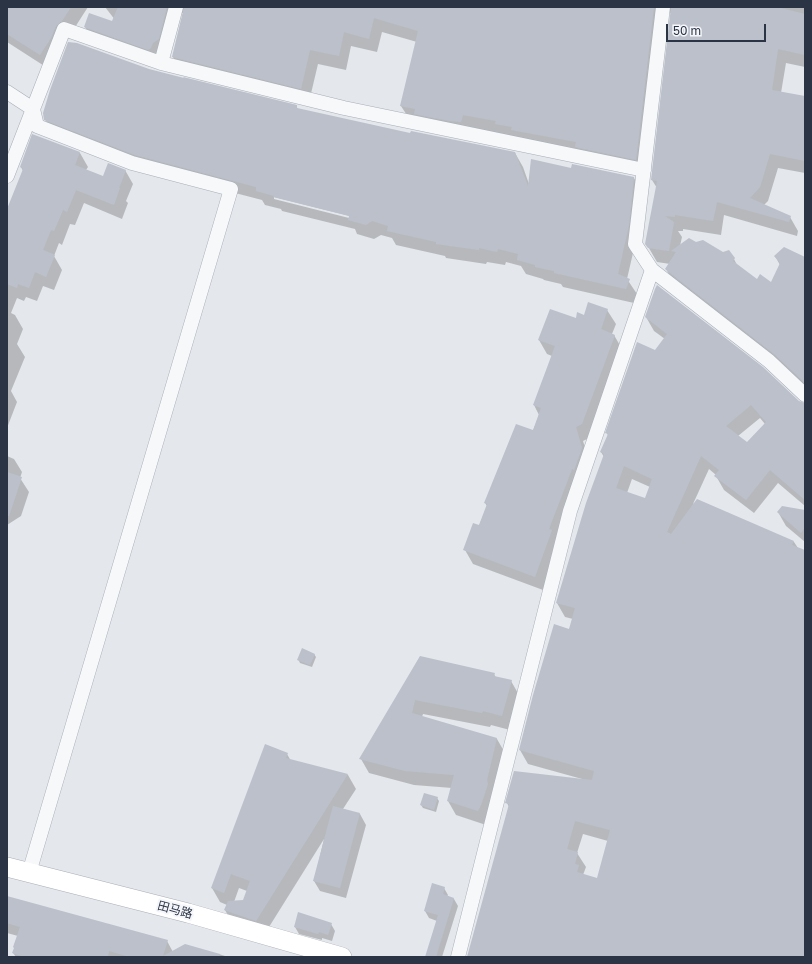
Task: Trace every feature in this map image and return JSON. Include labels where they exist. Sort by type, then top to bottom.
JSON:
[{"type":"street","points":[[161,63],[176,7]]},
{"type":"street","points":[[663,7],[635,244],[652,270],[769,361],[805,395]]},
{"type":"street","points":[[7,176],[64,29],[161,63],[344,108],[644,170]]},
{"type":"street","points":[[7,92],[33,108],[37,126],[132,163],[231,189],[29,873]]},
{"type":"street","points":[[458,957],[570,510],[652,270]]},
{"type":"street","name":"田马路","points":[[7,867],[188,913],[342,957]]},
{"type":"building","points":[[7,7],[71,7],[62,21],[56,26],[51,38],[40,55],[7,34]]},
{"type":"building","points":[[118,7],[167,7],[159,39],[153,43],[151,48],[148,50],[84,27],[89,13],[112,21]]},
{"type":"building","points":[[184,7],[654,7],[636,160],[575,147],[576,142],[511,130],[512,127],[495,124],[496,121],[463,115],[461,122],[450,121],[414,114],[415,109],[400,106],[418,31],[374,18],[369,39],[344,32],[339,56],[310,50],[301,89],[172,57]]},
{"type":"building","points":[[671,7],[777,7],[805,14],[805,55],[778,49],[772,90],[805,96],[805,161],[770,154],[760,187],[750,198],[791,216],[789,222],[717,202],[713,221],[675,215],[675,217],[665,216],[674,222],[669,251],[648,248],[645,244],[657,181],[651,180]]},
{"type":"building","points":[[68,42],[77,43],[149,69],[297,105],[297,108],[410,133],[411,131],[515,152],[528,186],[531,159],[571,168],[572,164],[634,177],[629,225],[618,274],[630,279],[626,289],[554,273],[554,271],[535,267],[535,265],[517,260],[518,254],[498,249],[497,252],[479,248],[479,250],[436,244],[436,242],[387,231],[388,226],[372,221],[366,225],[348,220],[349,216],[273,197],[274,196],[256,191],[256,187],[135,155],[44,120],[43,113],[50,90]]},
{"type":"building","points":[[32,134],[80,152],[75,165],[103,176],[108,163],[126,170],[114,205],[76,190],[67,212],[63,210],[54,231],[51,230],[43,250],[55,255],[46,277],[35,272],[29,288],[18,284],[17,288],[7,284],[7,209],[23,169],[20,167]]},
{"type":"building","points":[[689,238],[696,242],[703,240],[723,252],[729,250],[735,258],[733,261],[757,279],[760,274],[771,282],[780,263],[774,256],[784,247],[805,257],[805,383],[774,354],[665,269],[676,252],[671,251]]},
{"type":"building","points":[[657,285],[763,367],[799,401],[805,403],[805,500],[770,470],[746,500],[714,476],[719,470],[701,456],[667,532],[671,534],[697,499],[794,541],[792,545],[805,550],[805,957],[467,957],[509,804],[505,803],[514,771],[592,780],[594,771],[519,750],[533,695],[554,624],[569,629],[575,608],[556,603],[586,503],[604,454],[600,452],[608,434],[605,433],[637,342],[655,350],[667,334],[645,317]],"holes":[[[751,405],[766,422],[747,442],[726,426]],[[624,466],[652,479],[645,498],[616,488]],[[575,821],[610,830],[597,878],[577,872],[579,865],[575,864],[578,852],[567,849]]]},
{"type":"building","points":[[588,302],[608,309],[601,329],[615,335],[582,424],[576,427],[582,448],[574,470],[572,469],[549,529],[552,530],[535,577],[463,550],[473,523],[479,525],[487,504],[484,503],[516,424],[533,430],[541,408],[533,405],[555,346],[538,340],[550,309],[576,318],[577,312],[584,315]]},
{"type":"building","points":[[7,472],[22,477],[9,516],[7,516]]},
{"type":"building","points":[[782,506],[805,510],[805,527],[801,533],[777,512]]},
{"type":"building","points":[[302,648],[315,654],[310,665],[297,660]]},
{"type":"building","points":[[420,656],[495,673],[494,676],[512,680],[502,716],[483,711],[482,713],[415,700],[412,713],[497,738],[487,780],[488,784],[478,811],[447,801],[454,775],[405,771],[359,759]]},
{"type":"building","points":[[265,744],[288,753],[286,758],[348,774],[256,921],[224,910],[228,901],[243,900],[250,881],[231,874],[224,893],[211,888]]},
{"type":"building","points":[[424,793],[438,797],[434,810],[420,805]]},
{"type":"building","points":[[333,806],[360,813],[340,888],[313,881]]},
{"type":"building","points":[[432,883],[445,887],[443,894],[454,898],[436,957],[425,957],[438,915],[424,911]]},
{"type":"building","points":[[7,896],[168,940],[163,956],[185,944],[220,954],[219,957],[130,957],[109,951],[108,957],[25,957],[12,953],[20,927],[7,923]]},
{"type":"building","points":[[298,912],[332,923],[328,935],[319,932],[318,934],[294,927]]}]
